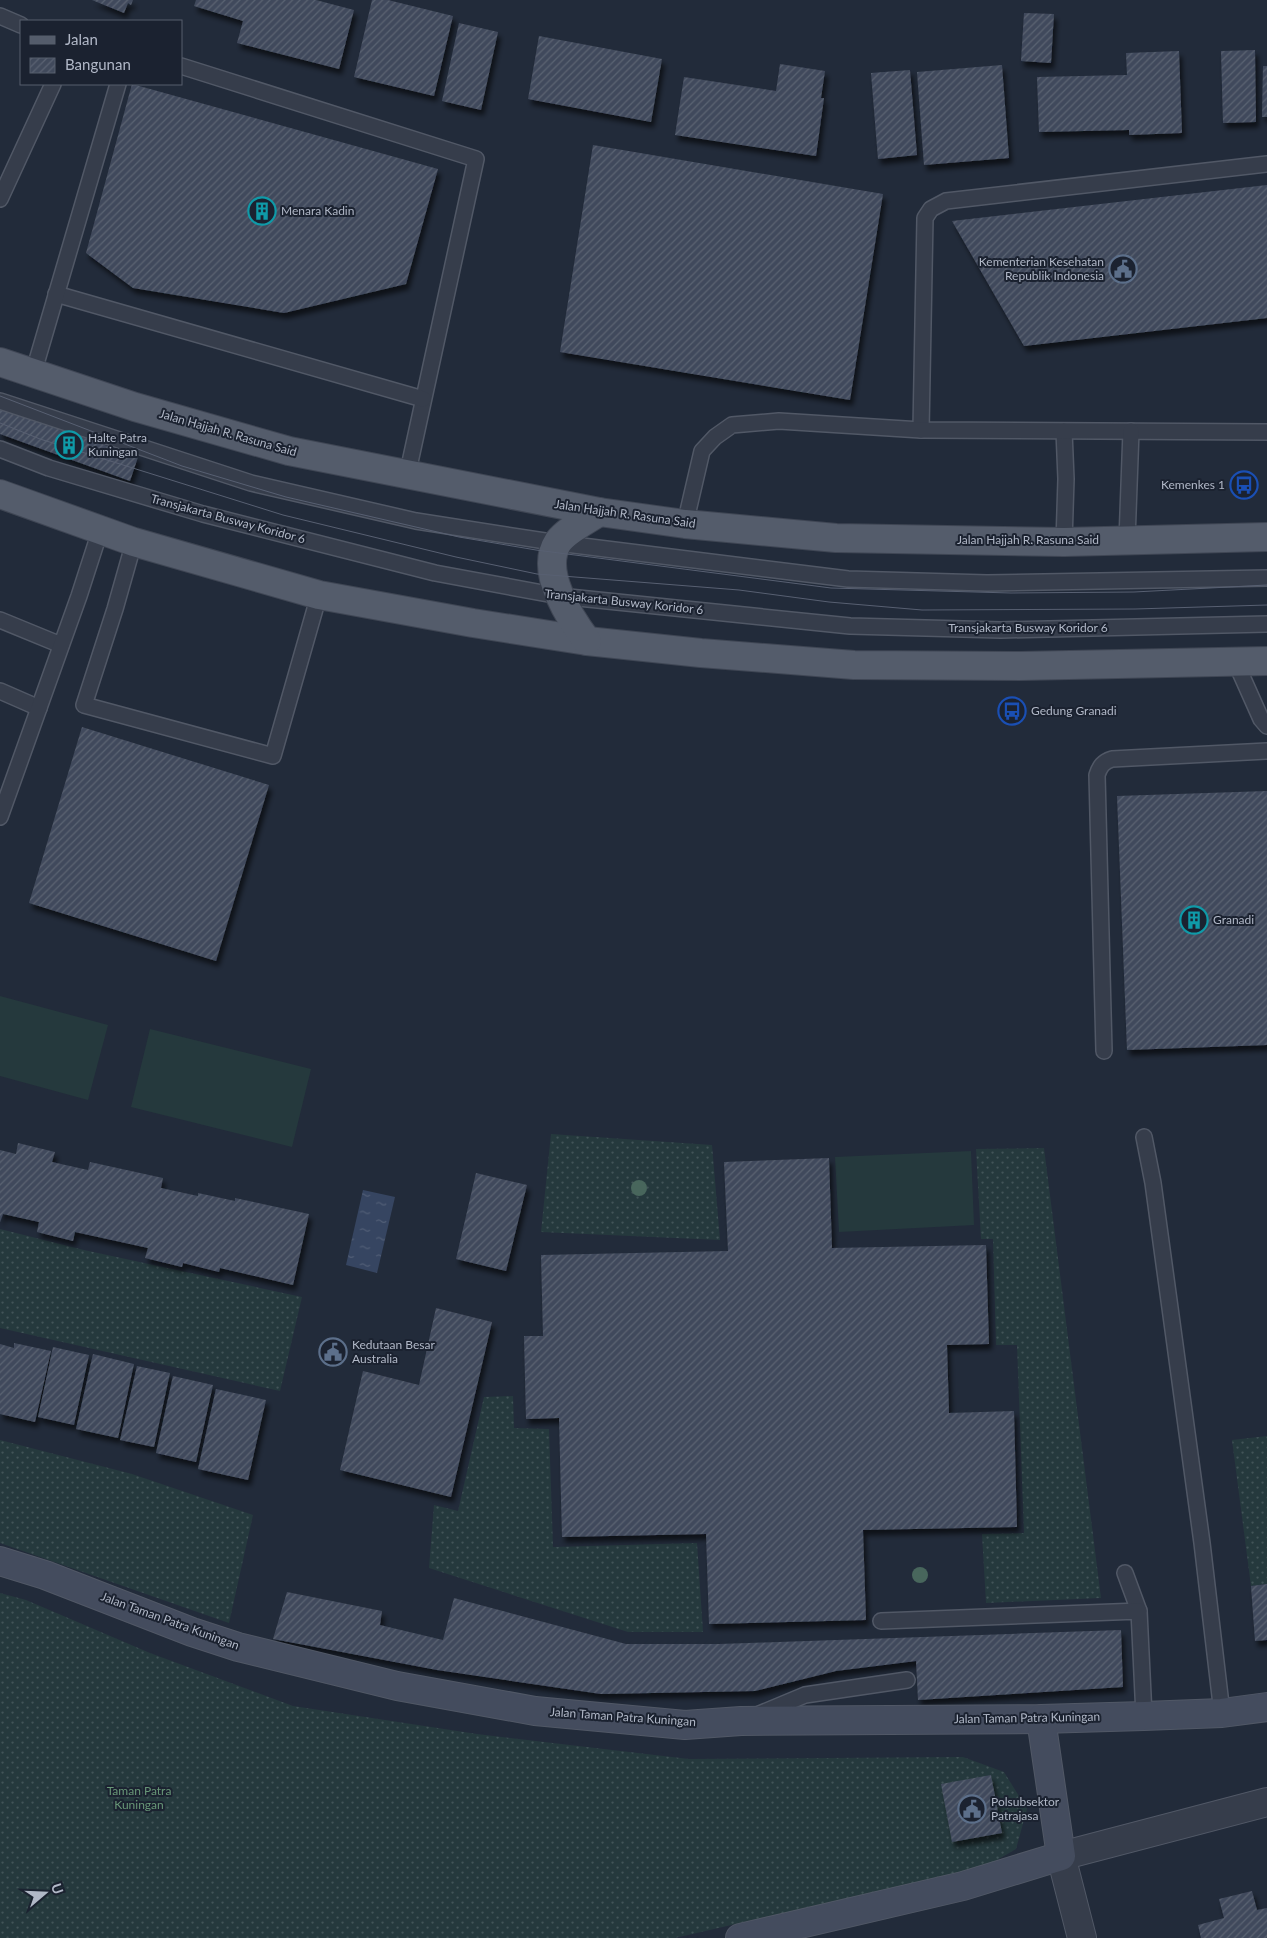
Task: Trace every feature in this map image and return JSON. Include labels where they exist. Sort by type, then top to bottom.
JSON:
[{"type":"main road","name":"Jalan Hajjah R. Rasuna Said","points":[[0,362],[135,408],[289,451],[406,476],[599,512],[685,524],[836,538],[1064,542],[1267,537]]},
{"type":"main road","points":[[0,494],[134,542],[319,595],[473,623],[587,641],[701,653],[854,665],[1020,666],[1267,661]]},
{"type":"main road","points":[[587,641],[569,616],[559,596],[552,562],[558,543],[570,532],[599,512]]},
{"type":"street","name":"Jalan Taman Patra Kuningan","points":[[0,1561],[44,1575],[228,1644],[397,1686],[535,1711],[685,1724],[741,1721],[1041,1719],[1144,1716],[1222,1713],[1267,1707]]},
{"type":"street","points":[[1041,1719],[1061,1856],[1082,1938]]},
{"type":"street","points":[[740,1938],[964,1886],[1061,1856],[1267,1802]]},
{"type":"lane","points":[[0,16],[20,25]]},
{"type":"lane","points":[[182,66],[476,159],[406,476]]},
{"type":"lane","points":[[0,199],[53,85]]},
{"type":"lane","points":[[33,374],[118,85]]},
{"type":"lane","points":[[921,430],[925,218],[938,204],[946,201],[1267,164]]},
{"type":"lane","points":[[56,294],[423,399]]},
{"type":"lane","points":[[0,402],[251,483],[416,521],[558,543],[848,579],[987,583],[1267,578]]},
{"type":"lane","points":[[685,524],[702,451],[715,437],[732,425],[779,420],[921,430],[1267,432]]},
{"type":"lane","points":[[1064,431],[1066,478],[1064,542]]},
{"type":"lane","points":[[1127,540],[1131,432]]},
{"type":"lane","name":"Transjakarta Busway Koridor 6","points":[[0,449],[49,468],[203,514],[435,573],[559,596],[850,626],[1000,630],[1267,624]]},
{"type":"lane","points":[[0,817],[62,645],[100,531]]},
{"type":"lane","points":[[134,542],[84,705],[273,756],[319,595]]},
{"type":"lane","points":[[0,620],[62,645]]},
{"type":"lane","points":[[1236,662],[1261,719],[1267,726]]},
{"type":"lane","points":[[0,691],[39,708]]},
{"type":"lane","points":[[1104,1051],[1097,776],[1099,766],[1112,759],[1267,751]]},
{"type":"lane","points":[[1144,1137],[1153,1183],[1202,1543],[1222,1713]]},
{"type":"lane","points":[[1125,1572],[1139,1611],[1144,1716]]},
{"type":"lane","points":[[881,1621],[1139,1611]]},
{"type":"lane","points":[[741,1721],[805,1695],[907,1680]]},
{"type":"green space","points":[[0,996],[108,1025],[88,1100],[0,1076]]},
{"type":"green space","points":[[150,1029],[311,1069],[292,1147],[131,1107]]},
{"type":"green space","points":[[551,1134],[712,1145],[720,1240],[541,1232]]},
{"type":"green space","points":[[1044,1148],[1101,1598],[986,1603],[982,1534],[1024,1533],[1017,1345],[996,1345],[993,1239],[981,1239],[976,1149]]},
{"type":"green space","points":[[971,1151],[974,1225],[839,1232],[835,1157]]},
{"type":"green space","points":[[0,1229],[84,1250],[302,1297],[280,1391],[0,1328]]},
{"type":"green space","points":[[513,1396],[514,1428],[549,1429],[553,1547],[697,1543],[703,1632],[628,1632],[429,1568],[434,1505],[458,1511],[484,1397]]},
{"type":"green space","points":[[1267,1436],[1267,1584],[1251,1586],[1232,1440]]},
{"type":"green space","points":[[0,1440],[132,1474],[253,1515],[229,1623],[0,1543]]},
{"type":"green space","name":"Taman Patra Kuningan","points":[[0,1593],[26,1600],[150,1653],[293,1706],[477,1734],[689,1759],[963,1757],[1004,1772],[1027,1809],[1016,1849],[985,1867],[675,1938],[0,1938]]},
{"type":"water","points":[[363,1190],[395,1197],[377,1273],[346,1265]]},
{"type":"building","points":[[92,0],[133,0],[131,5],[128,3],[124,13]]},
{"type":"building","points":[[196,0],[316,0],[354,10],[339,69],[237,43],[243,21],[194,6]]},
{"type":"building","points":[[372,0],[388,0],[453,16],[434,96],[354,77]]},
{"type":"building","points":[[1024,13],[1054,14],[1051,63],[1021,61]]},
{"type":"building","points":[[459,23],[498,32],[481,110],[442,101]]},
{"type":"building","points":[[539,36],[662,59],[651,122],[528,99]]},
{"type":"building","points":[[1255,50],[1256,122],[1223,123],[1221,51]]},
{"type":"building","points":[[1179,51],[1182,133],[1129,135],[1129,130],[1039,132],[1037,77],[1127,75],[1126,53]]},
{"type":"building","points":[[780,64],[825,71],[821,98],[824,98],[816,156],[675,135],[684,77],[776,91]]},
{"type":"building","points":[[1002,65],[1009,158],[924,165],[917,72]]},
{"type":"building","points":[[1263,66],[1267,66],[1267,117],[1262,117]]},
{"type":"building","points":[[910,70],[917,155],[878,159],[871,73]]},
{"type":"building","name":"Menara Kadin","points":[[132,85],[438,169],[406,284],[284,313],[133,288],[86,253]]},
{"type":"building","points":[[593,145],[883,194],[850,400],[560,352]]},
{"type":"building","name":"Kementerian Kesehatan Republik Indonesia","points":[[1267,185],[1267,318],[1024,346],[952,221]]},
{"type":"building","name":"Halte Patra Kuningan","points":[[0,407],[138,457],[130,481],[0,434]]},
{"type":"building","points":[[82,727],[269,785],[216,961],[29,903]]},
{"type":"building","name":"Granadi","points":[[1267,791],[1267,1045],[1127,1050],[1117,796]]},
{"type":"building","points":[[18,1143],[55,1152],[52,1162],[88,1170],[90,1162],[163,1178],[161,1188],[235,1201],[235,1198],[309,1214],[293,1285],[220,1268],[219,1272],[183,1263],[182,1267],[145,1258],[148,1248],[75,1232],[73,1241],[37,1232],[39,1222],[3,1214],[0,1222],[0,1150],[16,1154]]},
{"type":"building","points":[[829,1158],[832,1248],[986,1245],[989,1344],[947,1345],[949,1413],[1014,1411],[1017,1527],[863,1530],[866,1620],[709,1624],[706,1534],[562,1537],[559,1418],[526,1419],[524,1336],[543,1336],[541,1255],[728,1251],[724,1162]]},
{"type":"building","points":[[476,1173],[527,1185],[506,1271],[456,1259]]},
{"type":"building","points":[[436,1308],[492,1322],[451,1497],[340,1470],[363,1371],[419,1385]]},
{"type":"building","points":[[14,1343],[51,1351],[35,1422],[0,1414],[0,1344],[14,1348]]},
{"type":"building","points":[[53,1347],[89,1355],[74,1425],[38,1417]]},
{"type":"building","points":[[93,1354],[134,1364],[118,1438],[76,1429]]},
{"type":"building","points":[[137,1366],[170,1373],[154,1447],[120,1440]]},
{"type":"building","points":[[173,1376],[213,1385],[196,1462],[156,1453]]},
{"type":"building","points":[[216,1389],[266,1400],[248,1480],[198,1469]]},
{"type":"building","points":[[1267,1584],[1267,1640],[1255,1641],[1251,1586]]},
{"type":"building","points":[[287,1592],[382,1611],[380,1625],[443,1640],[454,1598],[626,1644],[719,1644],[1121,1630],[1123,1687],[918,1700],[916,1661],[836,1671],[755,1691],[601,1694],[437,1670],[273,1639]]},
{"type":"building","name":"Polsubsektor Patrajasa","points":[[991,1775],[1002,1833],[952,1842],[941,1784]]},
{"type":"building","points":[[1252,1891],[1257,1910],[1267,1908],[1267,1938],[1201,1938],[1198,1925],[1224,1918],[1219,1899]]},
{"type":"tram line","points":[[0,396],[182,466],[286,497],[459,537],[536,550],[831,588],[1011,593],[1134,592],[1267,585]]},
{"type":"tram line","points":[[0,423],[40,439],[283,515],[456,557],[537,574],[739,590],[829,602],[922,610],[1135,609],[1267,605]]},
{"type":"place","name":"Menara Kadin","points":[[262,211]]},
{"type":"place","name":"Kementerian Kesehatan Republik Indonesia","points":[[1123,269]]},
{"type":"place","name":"Halte Patra Kuningan","points":[[69,445]]},
{"type":"place","name":"Kemenkes 1","points":[[1244,485]]},
{"type":"place","name":"Gedung Granadi","points":[[1012,711]]},
{"type":"place","name":"Granadi","points":[[1194,920]]},
{"type":"place","name":"Kedutaan Besar Australia","points":[[333,1352]]},
{"type":"place","name":"Polsubsektor Patrajasa","points":[[972,1809]]}]
